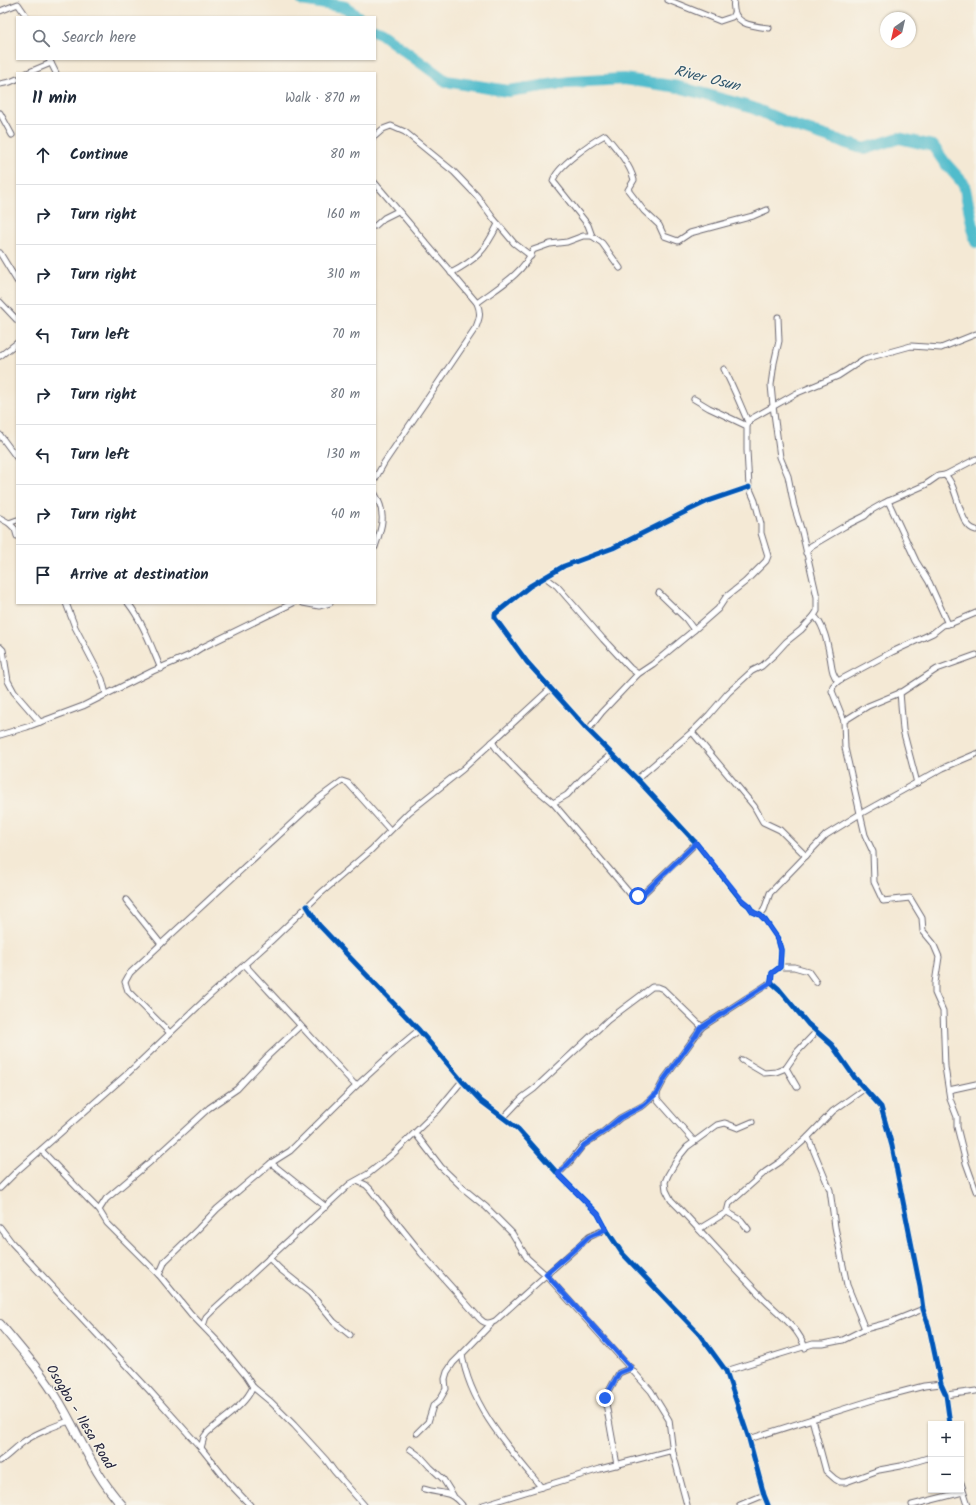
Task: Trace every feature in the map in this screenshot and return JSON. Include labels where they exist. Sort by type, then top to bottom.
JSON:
[{"type":"main road","name":"Osogbo - Ilesa Road","points":[[0,1324],[37,1368],[70,1421],[104,1483],[122,1505]]},
{"type":"street","points":[[668,0],[720,20],[732,17],[734,13]]},
{"type":"street","points":[[734,0],[734,13],[738,21],[754,27],[769,28]]},
{"type":"street","points":[[0,11],[18,4],[26,16]]},
{"type":"street","points":[[29,72],[50,61],[56,72]]},
{"type":"street","points":[[0,84],[10,82],[16,79]]},
{"type":"street","points":[[0,113],[12,135]]},
{"type":"street","points":[[376,135],[383,129],[391,126],[406,132],[454,172],[477,196],[514,243],[531,256]]},
{"type":"street","points":[[592,236],[588,225],[553,181],[557,173],[582,150],[605,135],[632,172],[634,180],[628,190],[644,211],[659,225],[664,236],[678,241],[690,233],[733,222],[767,210]]},
{"type":"street","points":[[376,184],[477,304],[480,310],[476,327],[376,477]]},
{"type":"street","points":[[376,225],[384,218],[398,211]]},
{"type":"street","points":[[451,273],[472,261],[489,242],[498,224]]},
{"type":"street","points":[[477,304],[517,274],[529,261],[534,250],[550,244],[567,242],[583,236],[592,236],[602,243],[620,268]]},
{"type":"street","points":[[0,253],[16,278]]},
{"type":"street","points":[[0,302],[16,319]]},
{"type":"street","points":[[637,779],[692,732],[710,715],[728,693],[752,671],[766,662],[786,642],[801,630],[817,611],[817,597],[790,490],[788,476],[780,457],[773,406],[771,385],[774,363],[780,341],[778,317]]},
{"type":"street","points":[[748,424],[773,406],[797,393],[838,376],[864,359],[910,346],[941,348],[976,334]]},
{"type":"street","points":[[0,356],[16,344]]},
{"type":"street","points":[[588,730],[602,712],[638,674],[653,664],[718,609],[726,597],[745,582],[766,561],[768,556],[761,533],[761,524],[755,501],[749,487],[747,461],[748,424],[733,385],[724,369]]},
{"type":"street","points":[[694,399],[709,408],[748,424]]},
{"type":"street","points":[[0,435],[16,457]]},
{"type":"street","points":[[806,553],[812,546],[888,501],[976,459]]},
{"type":"street","points":[[945,475],[951,482],[960,510],[966,522],[976,530]]},
{"type":"street","points":[[749,487],[722,495],[613,548],[564,566],[530,586],[495,614],[495,618],[527,662],[588,730],[637,779],[696,843],[753,912],[760,915],[765,920],[778,939],[781,950],[780,967]]},
{"type":"street","points":[[376,496],[382,509],[382,520],[381,530],[376,544]]},
{"type":"street","points":[[888,501],[916,561],[929,582],[948,624]]},
{"type":"street","points":[[0,518],[9,523],[15,529],[16,532]]},
{"type":"street","points":[[9,523],[16,520]]},
{"type":"street","points":[[546,577],[557,586],[603,639],[630,668],[638,674]]},
{"type":"street","points":[[658,593],[686,619],[694,630]]},
{"type":"street","points":[[66,604],[75,627],[102,680],[106,694]]},
{"type":"street","points":[[129,604],[147,636],[161,669]]},
{"type":"street","points":[[0,734],[40,722],[83,706],[291,604]]},
{"type":"street","points":[[308,604],[319,606],[326,604]]},
{"type":"street","points":[[976,613],[943,625],[933,633],[892,652],[838,681],[833,686],[832,691],[844,721],[844,748],[865,835],[873,852],[874,882],[883,901],[910,898],[922,918],[923,931],[932,943],[939,957],[935,993],[943,1011],[945,1067],[950,1099],[957,1117],[966,1163],[976,1191]]},
{"type":"street","points":[[814,616],[821,624],[830,656],[831,668],[838,681]]},
{"type":"street","points":[[0,646],[8,681],[14,692],[40,722]]},
{"type":"street","points":[[844,721],[868,706],[900,692],[937,669],[976,655]]},
{"type":"street","points":[[0,1188],[126,1075],[307,906],[371,850],[424,798],[446,784],[551,688]]},
{"type":"street","points":[[900,692],[903,730],[918,783]]},
{"type":"street","points":[[692,732],[754,806],[763,822],[780,830],[806,856]]},
{"type":"street","points":[[492,742],[499,752],[530,784],[553,804],[626,890],[635,897],[641,896],[696,843]]},
{"type":"street","points":[[553,804],[567,795],[582,779],[608,757],[610,753]]},
{"type":"street","points":[[760,915],[764,910],[770,893],[826,835],[860,814],[950,765],[976,754]]},
{"type":"street","points":[[170,1033],[128,991],[125,982],[130,973],[160,944],[319,798],[342,781],[348,783],[390,830]]},
{"type":"street","points":[[126,900],[160,944]]},
{"type":"street","points":[[307,906],[320,925],[419,1030],[481,1102],[518,1129],[558,1174],[598,1214],[622,1253],[699,1334],[726,1371],[768,1505]]},
{"type":"street","points":[[245,965],[356,1086]]},
{"type":"street","points":[[771,982],[772,973],[780,967],[794,967],[808,971],[816,982]]},
{"type":"street","points":[[558,1174],[584,1145],[620,1118],[644,1105],[657,1093],[665,1078],[702,1027],[771,982]]},
{"type":"street","points":[[771,982],[779,989],[808,1024],[832,1045],[864,1089],[881,1107],[892,1146],[923,1309],[933,1343],[941,1384],[946,1395],[950,1421]]},
{"type":"street","points":[[503,1118],[523,1097],[534,1089],[608,1020],[652,987],[663,989],[702,1027]]},
{"type":"street","points":[[99,1210],[106,1199],[150,1162],[209,1108],[237,1089],[268,1056],[300,1026]]},
{"type":"street","points":[[159,1276],[162,1266],[171,1254],[198,1229],[217,1208],[271,1163],[290,1151],[356,1086],[419,1030]]},
{"type":"street","points":[[742,1060],[764,1073],[776,1072],[786,1068],[797,1052],[816,1032]]},
{"type":"street","points":[[786,1068],[797,1087]]},
{"type":"street","points":[[203,1326],[206,1317],[215,1308],[350,1184],[357,1181],[380,1164],[414,1133],[438,1110],[462,1081]]},
{"type":"street","points":[[949,1090],[976,1084]]},
{"type":"street","points":[[699,1229],[727,1212],[729,1204],[808,1137],[833,1111],[864,1089]]},
{"type":"street","points":[[657,1093],[657,1099],[694,1141]]},
{"type":"street","points":[[752,1122],[738,1128],[725,1124],[716,1125],[694,1141],[678,1158],[668,1175],[665,1182],[666,1190],[671,1200],[761,1296],[796,1329],[804,1341],[805,1348]]},
{"type":"street","points":[[414,1133],[442,1167],[512,1233],[527,1258],[546,1274],[651,1391],[669,1420],[673,1453],[687,1505]]},
{"type":"street","points":[[808,1137],[830,1190],[835,1227],[847,1285],[864,1330]]},
{"type":"street","points":[[41,1150],[99,1210],[107,1223],[159,1276],[237,1365],[253,1386],[294,1425],[364,1505]]},
{"type":"street","points":[[271,1163],[326,1207]]},
{"type":"street","points":[[357,1181],[366,1185],[370,1189],[422,1254],[480,1319],[487,1324],[491,1324]]},
{"type":"street","points":[[727,1212],[741,1220],[748,1229]]},
{"type":"street","points":[[0,1227],[12,1243],[112,1350],[201,1448],[228,1482],[250,1505]]},
{"type":"street","points":[[417,1433],[428,1422],[433,1406],[446,1389],[445,1379],[447,1372],[453,1363],[491,1324],[546,1274],[589,1237],[606,1229]]},
{"type":"street","points":[[269,1258],[280,1269],[310,1293],[334,1322],[350,1335]]},
{"type":"street","points":[[726,1371],[805,1348],[813,1344],[823,1344],[843,1340],[864,1330],[891,1322],[923,1309]]},
{"type":"street","points":[[462,1354],[464,1366],[476,1397],[500,1438],[541,1487]]},
{"type":"street","points":[[617,1465],[605,1398],[619,1373],[631,1368]]},
{"type":"street","points":[[748,1439],[889,1395],[924,1386],[941,1384]]},
{"type":"street","points":[[201,1448],[204,1437],[207,1433],[239,1406],[253,1386]]},
{"type":"street","points":[[946,1395],[976,1392]]},
{"type":"street","points":[[812,1419],[826,1471],[830,1476],[840,1482],[846,1482],[879,1470],[901,1466],[928,1458]]},
{"type":"street","points":[[0,1461],[11,1454],[22,1443],[60,1424],[70,1421]]},
{"type":"street","points":[[410,1449],[422,1457],[443,1479],[453,1495],[462,1505]]},
{"type":"street","points":[[483,1505],[669,1450],[673,1453]]},
{"type":"street","points":[[424,1489],[434,1493],[448,1493],[453,1495]]},
{"type":"street","points":[[912,1505],[959,1493]]},
{"type":"street","points":[[963,1493],[968,1505]]},
{"type":"street","points":[[740,1505],[764,1495]]},
{"type":"waterway","name":"River Osun","points":[[302,0],[345,7],[357,16]]},
{"type":"waterway","name":"River Osun","points":[[376,30],[446,81],[508,91],[570,82],[624,79],[679,87],[753,108],[797,127],[865,149],[899,138],[933,146],[945,163],[964,184],[976,242]]},
{"type":"cycle path","points":[[749,487],[708,501],[613,548],[564,566],[530,586],[495,614],[495,618],[527,662],[588,730],[637,779],[696,843],[741,900],[749,906],[753,912],[760,915],[765,920],[778,939],[781,950],[780,967],[772,973],[771,982],[779,989],[808,1024],[832,1045],[855,1078],[881,1107],[892,1146],[923,1309],[929,1327],[941,1384],[946,1395],[950,1421]]},
{"type":"cycle path","points":[[307,906],[319,925],[419,1030],[462,1081],[481,1101],[518,1129],[558,1174],[598,1214],[622,1253],[699,1334],[726,1371],[749,1439],[768,1505]]},
{"type":"route","points":[[605,1398],[619,1373],[631,1368],[546,1274],[589,1237],[606,1229],[598,1214],[558,1174],[584,1145],[620,1118],[644,1105],[657,1093],[665,1078],[702,1027],[771,982],[772,973],[780,967],[781,950],[778,939],[765,920],[760,915],[753,912],[742,900],[696,843],[641,896],[638,896]]}]
